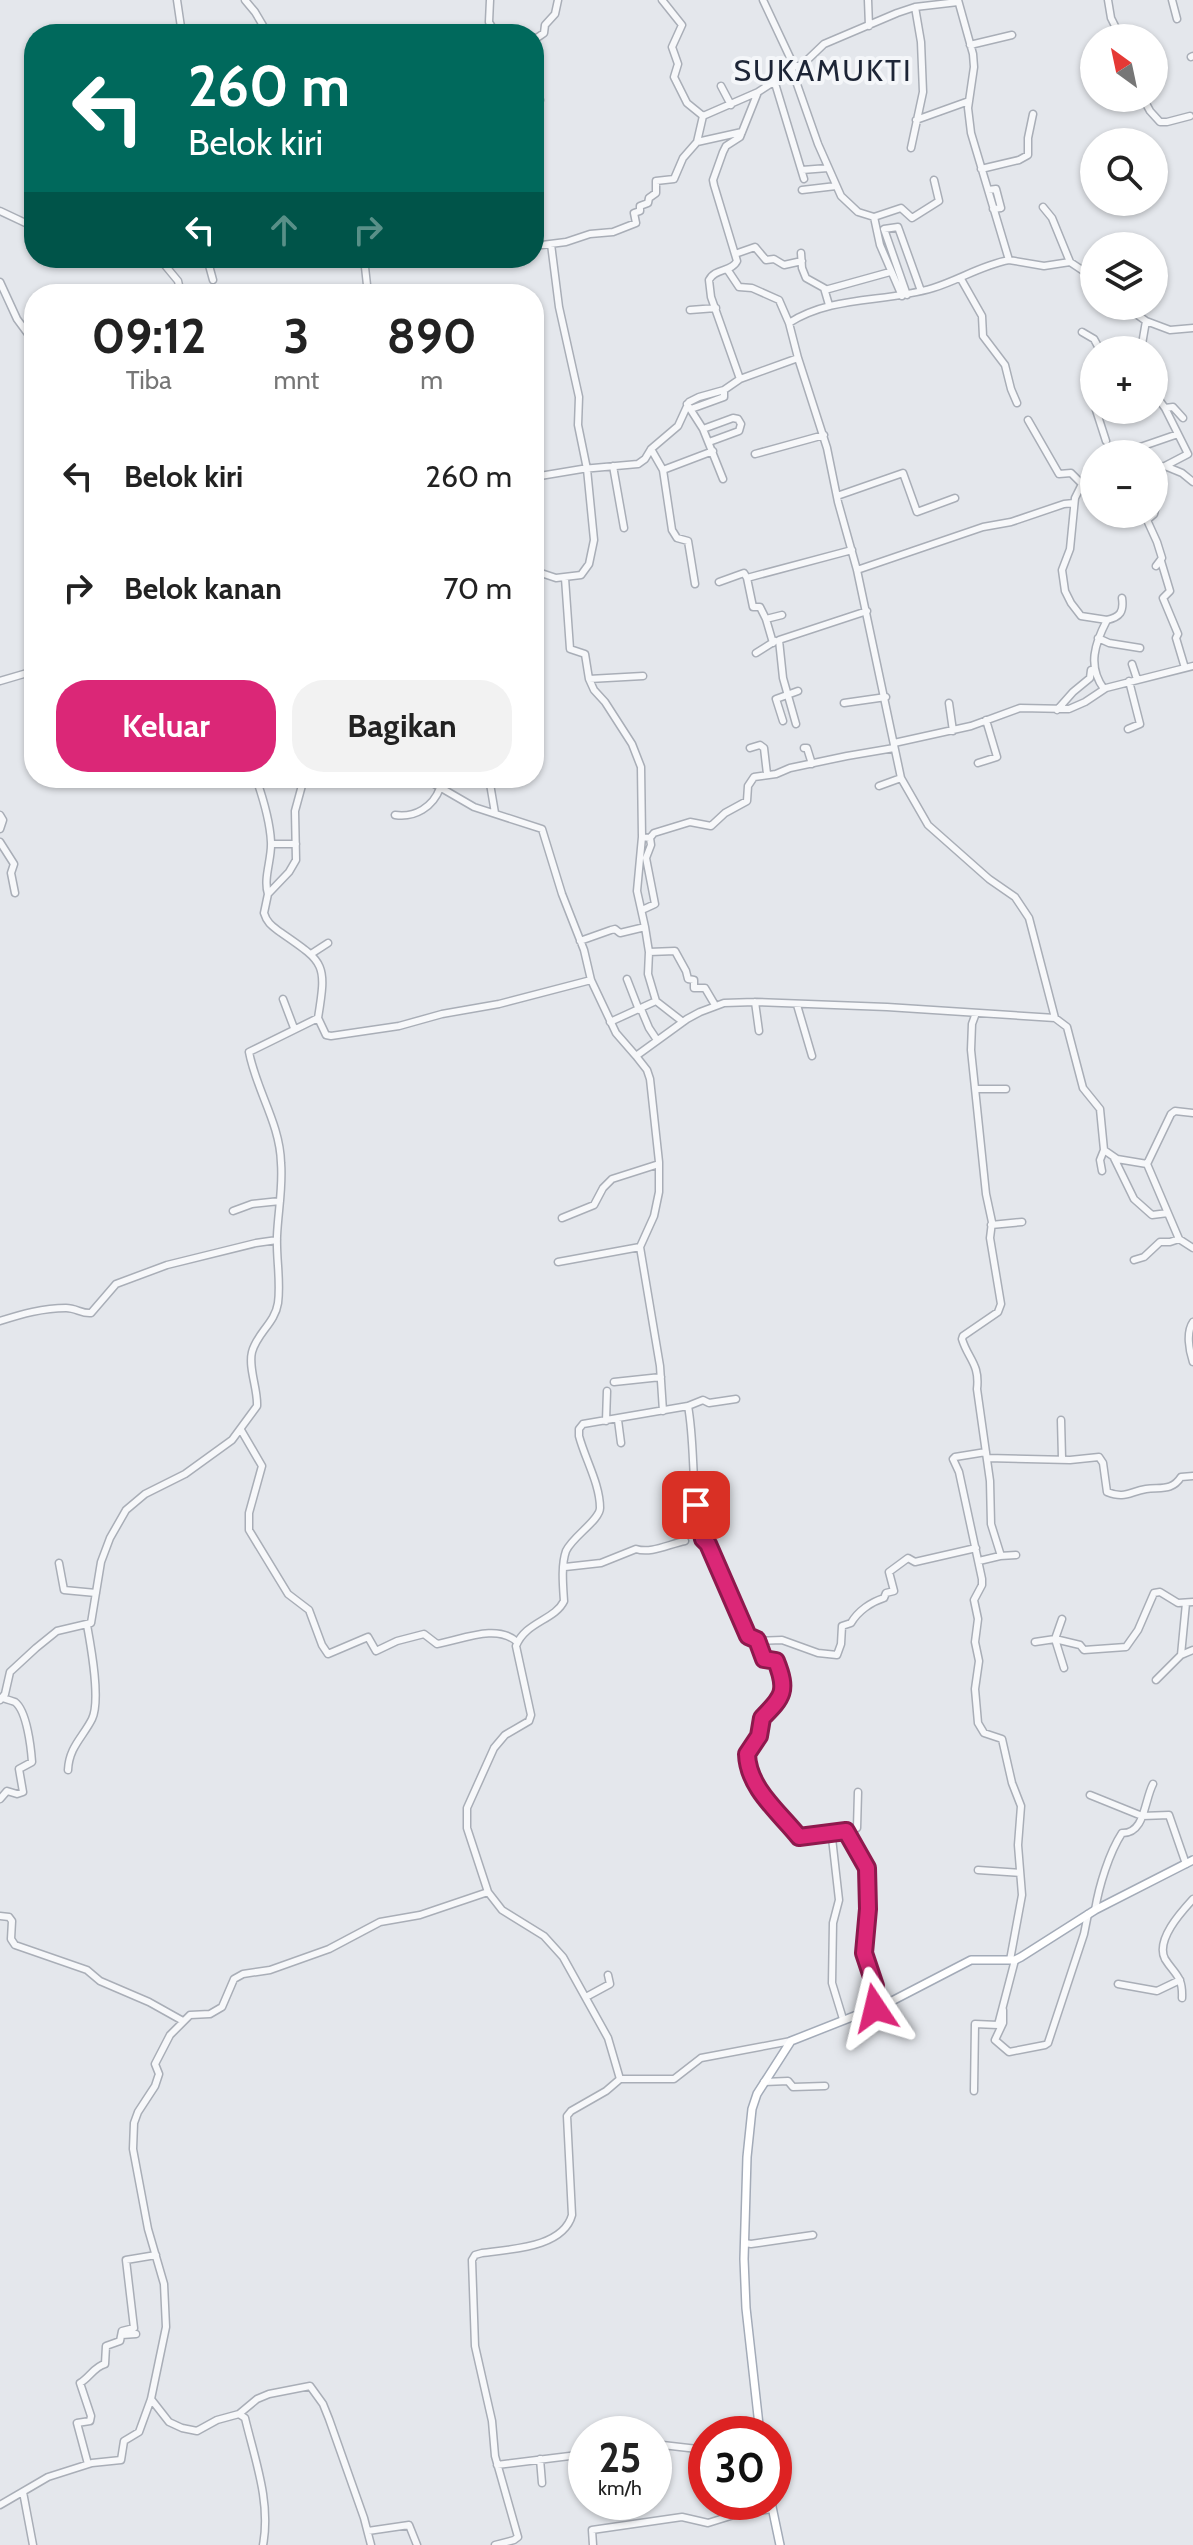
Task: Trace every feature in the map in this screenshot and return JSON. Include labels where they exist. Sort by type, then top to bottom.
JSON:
[{"type":"main road","points":[[758,2416],[746,2308],[749,2132],[752,2109],[764,2082],[791,2041],[875,2008],[971,1960],[1012,1960],[1092,1912],[1191,1862]]},
{"type":"main road","points":[[774,2520],[780,2545]]},
{"type":"street","points":[[177,0],[181,24]]},
{"type":"street","points":[[245,0],[262,24]]},
{"type":"street","points":[[490,0],[490,24]]},
{"type":"street","points":[[544,30],[555,14],[558,0]]},
{"type":"street","points":[[763,0],[793,68],[828,168],[851,207],[874,217],[901,208],[912,218],[935,205],[940,197],[934,180]]},
{"type":"street","points":[[868,0],[869,26]]},
{"type":"street","points":[[1108,0],[1114,24]]},
{"type":"street","points":[[1172,0],[1177,19]]},
{"type":"street","points":[[666,1],[682,25],[672,47],[678,64],[674,79],[687,103],[703,116]]},
{"type":"street","points":[[703,116],[758,92],[793,68],[801,66],[820,47],[831,41],[915,7],[958,1],[974,67],[969,101],[971,133],[988,190],[996,189],[1001,201],[1001,208],[993,209],[1009,260]]},
{"type":"street","points":[[911,148],[923,91],[921,42],[915,7]]},
{"type":"street","points":[[970,45],[1012,35]]},
{"type":"street","points":[[774,80],[804,179]]},
{"type":"street","points":[[721,86],[731,105]]},
{"type":"street","points":[[740,379],[711,297],[709,280],[715,272],[737,263],[713,180],[724,149],[740,138],[758,92]]},
{"type":"street","points":[[916,120],[969,101]]},
{"type":"street","points":[[1151,112],[1160,122],[1190,116]]},
{"type":"street","points":[[981,169],[1028,155],[1033,114]]},
{"type":"street","points":[[544,245],[566,242],[586,234],[613,232],[636,223],[634,213],[640,211],[640,206],[648,203],[656,193],[656,181],[674,179],[683,158],[697,142],[703,116]]},
{"type":"street","points":[[697,142],[742,132]]},
{"type":"street","points":[[802,170],[828,168]]},
{"type":"street","points":[[802,190],[836,186]]},
{"type":"street","points":[[1043,207],[1052,218],[1070,262],[1080,269]]},
{"type":"street","points":[[0,211],[24,222]]},
{"type":"street","points":[[874,217],[890,272],[905,296]]},
{"type":"street","points":[[905,296],[884,229],[898,227],[921,291]]},
{"type":"street","points":[[544,574],[565,578],[581,575],[589,564],[594,540],[587,469],[578,425],[579,397],[559,307],[551,244]]},
{"type":"street","points":[[735,254],[755,247],[766,260],[774,259],[784,265],[802,261]]},
{"type":"street","points":[[801,253],[807,281],[825,290],[829,305]]},
{"type":"street","points":[[894,260],[908,256]]},
{"type":"street","points":[[789,323],[829,305],[905,296],[1009,260],[1044,266],[1070,262]]},
{"type":"street","points":[[210,268],[213,280]]},
{"type":"street","points":[[727,269],[739,287],[752,288],[779,300],[789,323],[824,435],[867,611],[901,778],[928,825],[1023,907],[1029,918],[1055,1018]]},
{"type":"street","points":[[825,290],[890,272]]},
{"type":"street","points":[[961,279],[982,316],[983,336],[1005,365],[1017,403]]},
{"type":"street","points":[[0,282],[24,328]]},
{"type":"street","points":[[690,310],[716,308]]},
{"type":"street","points":[[1143,336],[1146,321],[1170,330],[1193,328]]},
{"type":"street","points":[[1082,332],[1089,336]]},
{"type":"street","points":[[544,475],[638,464],[680,424],[689,407],[724,397],[724,390],[740,379],[798,358]]},
{"type":"street","points":[[689,407],[703,429],[723,479]]},
{"type":"street","points":[[1168,408],[1173,407],[1183,418]]},
{"type":"street","points":[[1168,414],[1187,455],[1168,463]]},
{"type":"street","points":[[703,429],[733,418],[740,421],[742,426],[739,431],[709,442]]},
{"type":"street","points":[[1028,420],[1059,474],[1071,473],[1080,480]]},
{"type":"street","points":[[1161,440],[1178,434]]},
{"type":"street","points":[[755,454],[824,435]]},
{"type":"street","points":[[1185,447],[1193,442]]},
{"type":"street","points":[[651,449],[663,470],[672,530],[677,538],[688,541],[695,584]]},
{"type":"street","points":[[663,470],[713,451]]},
{"type":"street","points":[[613,466],[624,528]]},
{"type":"street","points":[[1168,469],[1182,473],[1193,482]]},
{"type":"street","points":[[837,496],[903,473],[917,512],[955,498]]},
{"type":"street","points":[[1080,490],[1074,503],[1070,549],[1062,570],[1063,583],[1080,615],[1107,620],[1120,614],[1122,598]]},
{"type":"street","points":[[857,570],[983,527],[1074,503]]},
{"type":"street","points":[[646,837],[690,822],[711,826],[725,813],[747,801],[751,778],[953,731],[1020,708],[1057,710],[1080,705],[1104,689],[1189,667],[1163,597],[1170,591],[1159,564],[1157,542],[1151,528]]},
{"type":"street","points":[[747,578],[852,550]]},
{"type":"street","points":[[719,582],[744,573],[747,578],[753,607],[760,607],[776,641],[796,724]]},
{"type":"street","points":[[565,578],[570,649],[585,654],[594,690],[632,744],[641,767],[646,837],[637,891],[649,952],[648,974],[656,1001],[683,1022]]},
{"type":"street","points":[[756,653],[776,641],[867,611]]},
{"type":"street","points":[[766,619],[782,615]]},
{"type":"street","points":[[1104,689],[1096,677],[1094,652],[1107,620]]},
{"type":"street","points":[[1098,638],[1140,648]]},
{"type":"street","points":[[1057,710],[1090,678],[1091,651]]},
{"type":"street","points":[[1128,729],[1140,724],[1132,664]]},
{"type":"street","points":[[0,681],[24,674]]},
{"type":"street","points":[[589,679],[643,676]]},
{"type":"street","points":[[783,721],[775,701],[798,691]]},
{"type":"street","points":[[844,703],[886,697]]},
{"type":"street","points":[[949,703],[953,731]]},
{"type":"street","points":[[978,763],[997,758],[986,720]]},
{"type":"street","points":[[750,748],[760,745],[764,748],[767,774]]},
{"type":"street","points":[[804,748],[807,748],[812,764]]},
{"type":"street","points":[[879,786],[901,778]]},
{"type":"street","points":[[259,788],[271,844],[266,885],[268,894]]},
{"type":"street","points":[[301,788],[295,811],[296,860],[268,894],[264,904],[266,920],[317,959],[323,972],[318,1018],[328,1036],[386,1028],[526,998],[591,980]]},
{"type":"street","points":[[395,815],[408,816],[423,809],[432,802],[440,788],[474,807],[542,829],[591,980],[610,1022],[647,1070],[650,1079],[659,1164],[658,1204],[640,1247],[661,1377],[663,1411]]},
{"type":"street","points":[[491,788],[495,813]]},
{"type":"street","points":[[0,815],[3,819],[0,829]]},
{"type":"street","points":[[642,910],[655,904],[646,858],[651,845],[646,837]]},
{"type":"street","points":[[0,842],[14,864],[11,873],[15,893]]},
{"type":"street","points":[[271,844],[296,844]]},
{"type":"street","points":[[580,941],[615,929],[620,933],[645,927]]},
{"type":"street","points":[[311,954],[328,943]]},
{"type":"street","points":[[649,952],[675,951],[688,979],[693,980],[694,988],[705,988],[715,1005]]},
{"type":"street","points":[[627,979],[657,1040]]},
{"type":"street","points":[[283,999],[294,1028]]},
{"type":"street","points":[[610,1022],[656,1001]]},
{"type":"street","points":[[755,1002],[759,1031]]},
{"type":"street","points":[[636,1056],[683,1022],[715,1005],[755,1002],[887,1007],[1055,1018],[1067,1027],[1083,1088],[1100,1109],[1104,1150],[1100,1160],[1102,1171]]},
{"type":"street","points":[[797,1005],[812,1056]]},
{"type":"street","points":[[976,1013],[972,1024],[971,1050],[1000,1309],[962,1339],[977,1368],[992,1507],[990,1519],[1001,1556]]},
{"type":"street","points":[[0,1799],[7,1791],[16,1794],[23,1792],[19,1769],[32,1762],[30,1735],[19,1706],[1,1699],[10,1672],[57,1631],[87,1625],[93,1618],[101,1562],[110,1538],[132,1503],[185,1474],[232,1440],[258,1403],[252,1354],[276,1312],[278,1301],[281,1162],[279,1138],[259,1089],[249,1052],[318,1018]]},
{"type":"street","points":[[976,1089],[1006,1089]]},
{"type":"street","points":[[1193,1113],[1175,1111],[1171,1114],[1147,1164],[1179,1239],[1193,1248]]},
{"type":"street","points":[[1104,1150],[1124,1162],[1147,1164]]},
{"type":"street","points":[[1114,1158],[1136,1201],[1152,1215],[1168,1213]]},
{"type":"street","points":[[562,1218],[594,1205],[612,1179],[659,1164]]},
{"type":"street","points":[[233,1211],[252,1204],[280,1201]]},
{"type":"street","points":[[991,1225],[1022,1222]]},
{"type":"street","points":[[1134,1260],[1144,1257],[1160,1242],[1179,1239]]},
{"type":"street","points":[[0,1321],[50,1309],[73,1308],[91,1313],[116,1284],[167,1265],[277,1240]]},
{"type":"street","points":[[558,1262],[640,1247]]},
{"type":"street","points":[[1193,1322],[1189,1337],[1193,1362]]},
{"type":"street","points":[[614,1382],[661,1377]]},
{"type":"street","points":[[606,1421],[607,1391]]},
{"type":"street","points":[[620,2079],[608,2038],[556,1948],[544,1936],[502,1910],[488,1892],[465,1820],[467,1808],[494,1748],[505,1735],[529,1721],[531,1715],[517,1642],[534,1624],[561,1607],[564,1601],[565,1554],[582,1529],[597,1517],[600,1508],[579,1429],[588,1423],[688,1406],[703,1400],[709,1403],[736,1399]]},
{"type":"street","points":[[688,1406],[694,1494],[703,1539],[708,1544],[748,1636],[757,1641],[783,1640],[818,1653],[837,1655],[841,1628],[872,1603],[884,1598],[886,1593],[894,1591],[889,1572],[903,1560],[908,1558],[918,1562],[976,1548]]},
{"type":"street","points":[[618,1420],[621,1443]]},
{"type":"street","points":[[1061,1420],[1062,1458]]},
{"type":"street","points":[[241,1430],[262,1466],[249,1513],[249,1530],[288,1594],[309,1610],[328,1654],[368,1637],[376,1651],[397,1641],[424,1634],[437,1644],[488,1634],[511,1636],[517,1642]]},
{"type":"street","points":[[1153,1784],[1133,1832],[1122,1833],[1115,1842],[1048,2043],[1009,2052],[995,2040],[1003,2023],[1022,1895],[1018,1845],[1021,1806],[1012,1783],[1003,1741],[1000,1737],[984,1733],[978,1723],[975,1689],[979,1661],[975,1642],[978,1619],[974,1600],[982,1585],[959,1472],[953,1459],[987,1455],[1099,1457],[1103,1463],[1107,1492],[1126,1496],[1146,1489],[1167,1488],[1176,1485],[1181,1477],[1193,1476]]},
{"type":"street","points":[[565,1567],[601,1563],[636,1549],[651,1550],[685,1541]]},
{"type":"street","points":[[979,1561],[1016,1555]]},
{"type":"street","points":[[59,1563],[64,1590],[96,1593]]},
{"type":"street","points":[[1035,1642],[1055,1639],[1080,1645],[1084,1650],[1126,1647],[1138,1630],[1154,1593],[1160,1592],[1178,1603],[1189,1602],[1181,1655]]},
{"type":"street","points":[[1062,1619],[1055,1639],[1064,1668]]},
{"type":"street","points":[[68,1770],[70,1756],[91,1721],[95,1701],[93,1653],[87,1625]]},
{"type":"street","points":[[757,1641],[764,1659],[778,1664],[783,1685],[776,1706],[762,1718],[759,1736],[747,1754],[750,1771],[758,1790],[799,1837],[842,1830],[848,1833],[867,1868],[868,1909],[864,1953],[875,1986],[875,2008]]},
{"type":"street","points":[[1156,1680],[1181,1655],[1193,1650]]},
{"type":"street","points":[[848,1833],[857,1828],[858,1792]]},
{"type":"street","points":[[1090,1795],[1142,1816],[1170,1816],[1191,1862]]},
{"type":"street","points":[[829,1834],[839,1900],[833,1923],[832,1983],[843,2019]]},
{"type":"street","points":[[978,1870],[1020,1873]]},
{"type":"street","points":[[0,2505],[48,2477],[88,2464],[121,2460],[124,2441],[139,2432],[151,2399],[166,2327],[164,2284],[143,2204],[132,2137],[138,2112],[158,2079],[156,2060],[170,2035],[190,2015],[216,2012],[226,2001],[234,1979],[243,1974],[270,1970],[316,1954],[380,1922],[420,1915],[488,1892]]},
{"type":"street","points":[[1182,1998],[1180,1980],[1165,1958],[1164,1948],[1176,1916],[1193,1899]]},
{"type":"street","points":[[0,1916],[9,1917],[12,1921],[11,1939],[15,1945],[87,1970],[100,1981],[183,2021]]},
{"type":"street","points":[[586,1997],[610,1984],[608,1975]]},
{"type":"street","points":[[1118,1984],[1157,1991],[1180,1980]]},
{"type":"street","points":[[974,2091],[975,2024],[997,2026],[1003,2010]]},
{"type":"street","points":[[495,2545],[518,2537],[497,2465],[492,2421],[475,2346],[472,2260],[482,2253],[540,2244],[566,2228],[572,2215],[568,2114],[620,2079],[674,2079],[701,2058],[791,2041]]},
{"type":"street","points":[[764,2082],[789,2081],[792,2087],[825,2086]]},
{"type":"street","points":[[745,2243],[813,2235]]},
{"type":"street","points":[[88,2464],[77,2423],[90,2421],[91,2416],[80,2383],[89,2378],[98,2366],[105,2364],[105,2347],[121,2341],[123,2331],[132,2330],[135,2325],[126,2260],[156,2255]]},
{"type":"street","points":[[122,2335],[136,2334]]},
{"type":"street","points":[[151,2399],[169,2422],[191,2431],[239,2414],[257,2399],[269,2394],[310,2386],[329,2419],[371,2545]]},
{"type":"street","points":[[239,2414],[245,2418],[264,2497],[266,2529],[263,2545]]},
{"type":"street","points":[[497,2465],[568,2456]]},
{"type":"street","points":[[540,2459],[542,2483]]},
{"type":"street","points":[[23,2492],[33,2545]]},
{"type":"street","points":[[593,2545],[592,2530],[688,2518]]},
{"type":"street","points":[[695,2520],[708,2523],[718,2520]]},
{"type":"street","points":[[368,2531],[409,2525],[417,2545]]},
{"type":"district","name":"SUKAMUKTI","points":[[823,70]]},
{"type":"route","points":[[696,1505],[703,1539],[708,1544],[748,1636],[757,1640],[764,1659],[776,1661],[782,1681],[777,1703],[762,1718],[759,1736],[746,1756],[756,1787],[799,1837],[846,1831],[866,1865],[868,1909],[864,1953],[875,1986],[875,2008]]}]
